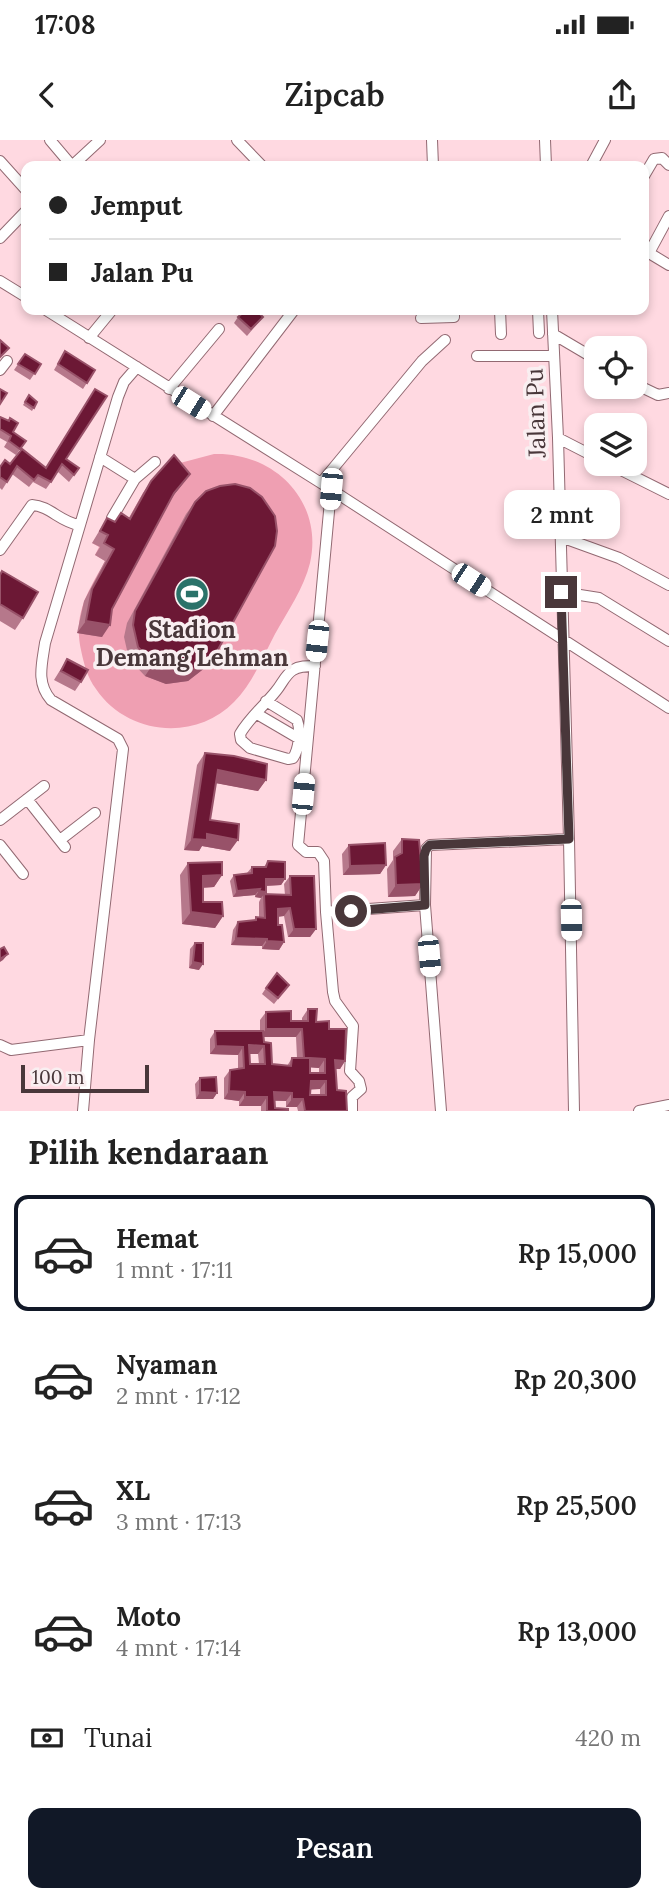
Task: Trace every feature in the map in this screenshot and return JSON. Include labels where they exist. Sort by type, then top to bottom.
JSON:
[{"type":"street","points":[[50,140],[68,161]]},
{"type":"street","points":[[77,161],[100,140]]},
{"type":"street","points":[[237,140],[257,161]]},
{"type":"street","points":[[432,140],[433,161]]},
{"type":"street","points":[[545,140],[546,161]]},
{"type":"street","points":[[594,161],[606,140]]},
{"type":"street","points":[[649,168],[654,159],[662,159],[669,165]]},
{"type":"street","points":[[0,161],[21,184]]},
{"type":"street","points":[[0,238],[21,216]]},
{"type":"street","points":[[649,246],[669,216]]},
{"type":"street","points":[[649,253],[669,265]]},
{"type":"street","points":[[0,281],[21,294]]},
{"type":"street","points":[[54,315],[331,489],[669,708]]},
{"type":"street","points":[[89,338],[108,315]]},
{"type":"street","points":[[213,416],[287,315]]},
{"type":"street","points":[[421,318],[454,315]]},
{"type":"street","points":[[500,315],[501,334]]},
{"type":"street","points":[[538,315],[539,333]]},
{"type":"street","name":"Jalan Pu","points":[[552,315],[564,640],[574,1111]]},
{"type":"street","points":[[169,389],[219,329]]},
{"type":"street","points":[[554,334],[584,352]]},
{"type":"street","points":[[321,483],[422,361],[444,340]]},
{"type":"street","points":[[477,356],[554,356]]},
{"type":"street","points":[[83,1111],[123,749],[118,738],[51,700],[45,694],[40,680],[45,643],[121,389],[137,367]]},
{"type":"street","points":[[647,390],[658,396],[669,393]]},
{"type":"street","points":[[558,438],[584,451]]},
{"type":"street","points":[[100,457],[135,480]]},
{"type":"street","points":[[112,518],[135,480],[155,461]]},
{"type":"street","points":[[633,476],[669,494]]},
{"type":"street","points":[[331,489],[298,845],[306,852],[318,852],[324,861],[335,1001],[353,1026],[350,1071],[359,1081],[360,1089],[352,1097],[352,1111]]},
{"type":"street","points":[[0,550],[32,505],[41,506],[67,523],[79,525]]},
{"type":"street","points":[[561,537],[619,558],[669,585]]},
{"type":"street","points":[[561,592],[599,598],[669,641]]},
{"type":"street","points":[[266,701],[297,720],[298,738],[293,758],[288,759],[250,748],[241,740],[240,734],[266,701],[293,669],[315,666]]},
{"type":"street","points":[[257,714],[298,738]]},
{"type":"street","points":[[0,821],[44,786]]},
{"type":"street","points":[[27,799],[63,844],[95,813]]},
{"type":"street","points":[[441,1111],[425,905],[426,849],[430,845],[569,839]]},
{"type":"street","points":[[0,845],[23,874]]},
{"type":"street","points":[[326,912],[425,905]]},
{"type":"street","points":[[0,1045],[11,1050],[89,1040]]},
{"type":"street","points":[[639,1111],[669,1105]]},
{"type":"shaded area","name":"Stadion Demang Lehman","points":[[214,454],[256,461],[274,471],[290,485],[302,501],[309,520],[312,540],[310,563],[299,591],[257,670],[234,702],[218,715],[181,728],[143,724],[125,716],[109,704],[93,684],[85,665],[79,637],[81,614],[88,593],[105,561],[95,555],[99,547],[92,543],[122,530],[143,493],[165,467]]},
{"type":"building","points":[[261,315],[263,317],[251,329],[238,317]]},
{"type":"building","points":[[0,340],[9,348],[0,357]]},
{"type":"building","points":[[65,351],[95,370],[87,383],[58,364]]},
{"type":"building","points":[[25,354],[41,364],[35,374],[18,364]]},
{"type":"building","points":[[0,389],[7,393],[0,404]]},
{"type":"building","points":[[95,389],[107,396],[66,459],[79,468],[74,475],[62,464],[51,482],[38,475],[34,480],[17,466],[7,482],[0,477],[0,467],[5,460],[10,464],[22,449],[46,468]]},
{"type":"building","points":[[29,395],[37,402],[34,408],[25,402]]},
{"type":"building","points":[[0,417],[9,421],[10,418],[18,423],[13,432],[26,441],[20,449],[9,441],[11,436],[0,429]]},
{"type":"building","points":[[174,455],[190,474],[174,493],[112,609],[110,625],[86,621],[92,589],[114,549],[104,543],[108,535],[100,531],[107,518],[115,522],[121,513],[130,519],[151,481]]},
{"type":"building","points":[[235,484],[250,488],[262,497],[275,516],[275,546],[215,655],[197,668],[175,672],[153,664],[138,647],[133,625],[135,611],[195,502],[206,491]]},
{"type":"building","points":[[2,571],[38,592],[23,618],[0,604]]},
{"type":"building","points":[[67,659],[88,670],[81,682],[61,671]]},
{"type":"building","points":[[205,753],[234,756],[267,764],[266,780],[218,770],[210,820],[239,824],[238,840],[207,834],[207,840],[192,839]]},
{"type":"building","points":[[402,839],[419,840],[423,884],[396,885],[395,857],[402,853]]},
{"type":"building","points":[[385,843],[386,865],[350,866],[349,845]]},
{"type":"building","points":[[268,861],[285,862],[285,879],[266,879],[266,892],[259,891],[260,889],[237,891],[234,875],[252,873],[252,867],[266,867]]},
{"type":"building","points":[[222,862],[222,875],[203,876],[203,902],[222,902],[223,916],[191,912],[188,863]]},
{"type":"building","points":[[290,876],[314,876],[316,929],[294,929],[290,908],[278,909],[278,925],[282,925],[284,942],[236,938],[238,922],[256,920],[256,917],[265,918],[264,894],[291,895]]},
{"type":"building","points":[[195,943],[203,943],[203,964],[193,962]]},
{"type":"building","points":[[4,947],[8,954],[0,959],[0,949]]},
{"type":"building","points":[[277,973],[289,985],[278,998],[266,988]]},
{"type":"building","points":[[308,1009],[317,1009],[316,1022],[329,1021],[329,1029],[346,1029],[345,1061],[335,1060],[337,1090],[346,1091],[347,1111],[305,1111],[303,1099],[292,1099],[292,1093],[274,1092],[275,1108],[288,1111],[267,1111],[267,1097],[245,1097],[245,1092],[229,1091],[230,1070],[244,1068],[243,1047],[216,1046],[215,1031],[263,1031],[264,1042],[271,1043],[272,1064],[291,1066],[292,1058],[304,1058],[302,1029],[266,1029],[266,1012],[291,1011],[291,1021],[308,1021]],"holes":[[[249,1045],[264,1046],[265,1064],[250,1064]],[[310,1058],[325,1059],[325,1073],[310,1073]],[[311,1081],[326,1081],[326,1095],[310,1095]]]},
{"type":"building","points":[[216,1077],[217,1093],[200,1092],[200,1078]]},
{"type":"place","name":"Stadion Demang Lehman","points":[[192,594]]},
{"type":"route","points":[[351,911],[425,905],[424,856],[430,845],[569,839],[561,592]]}]
